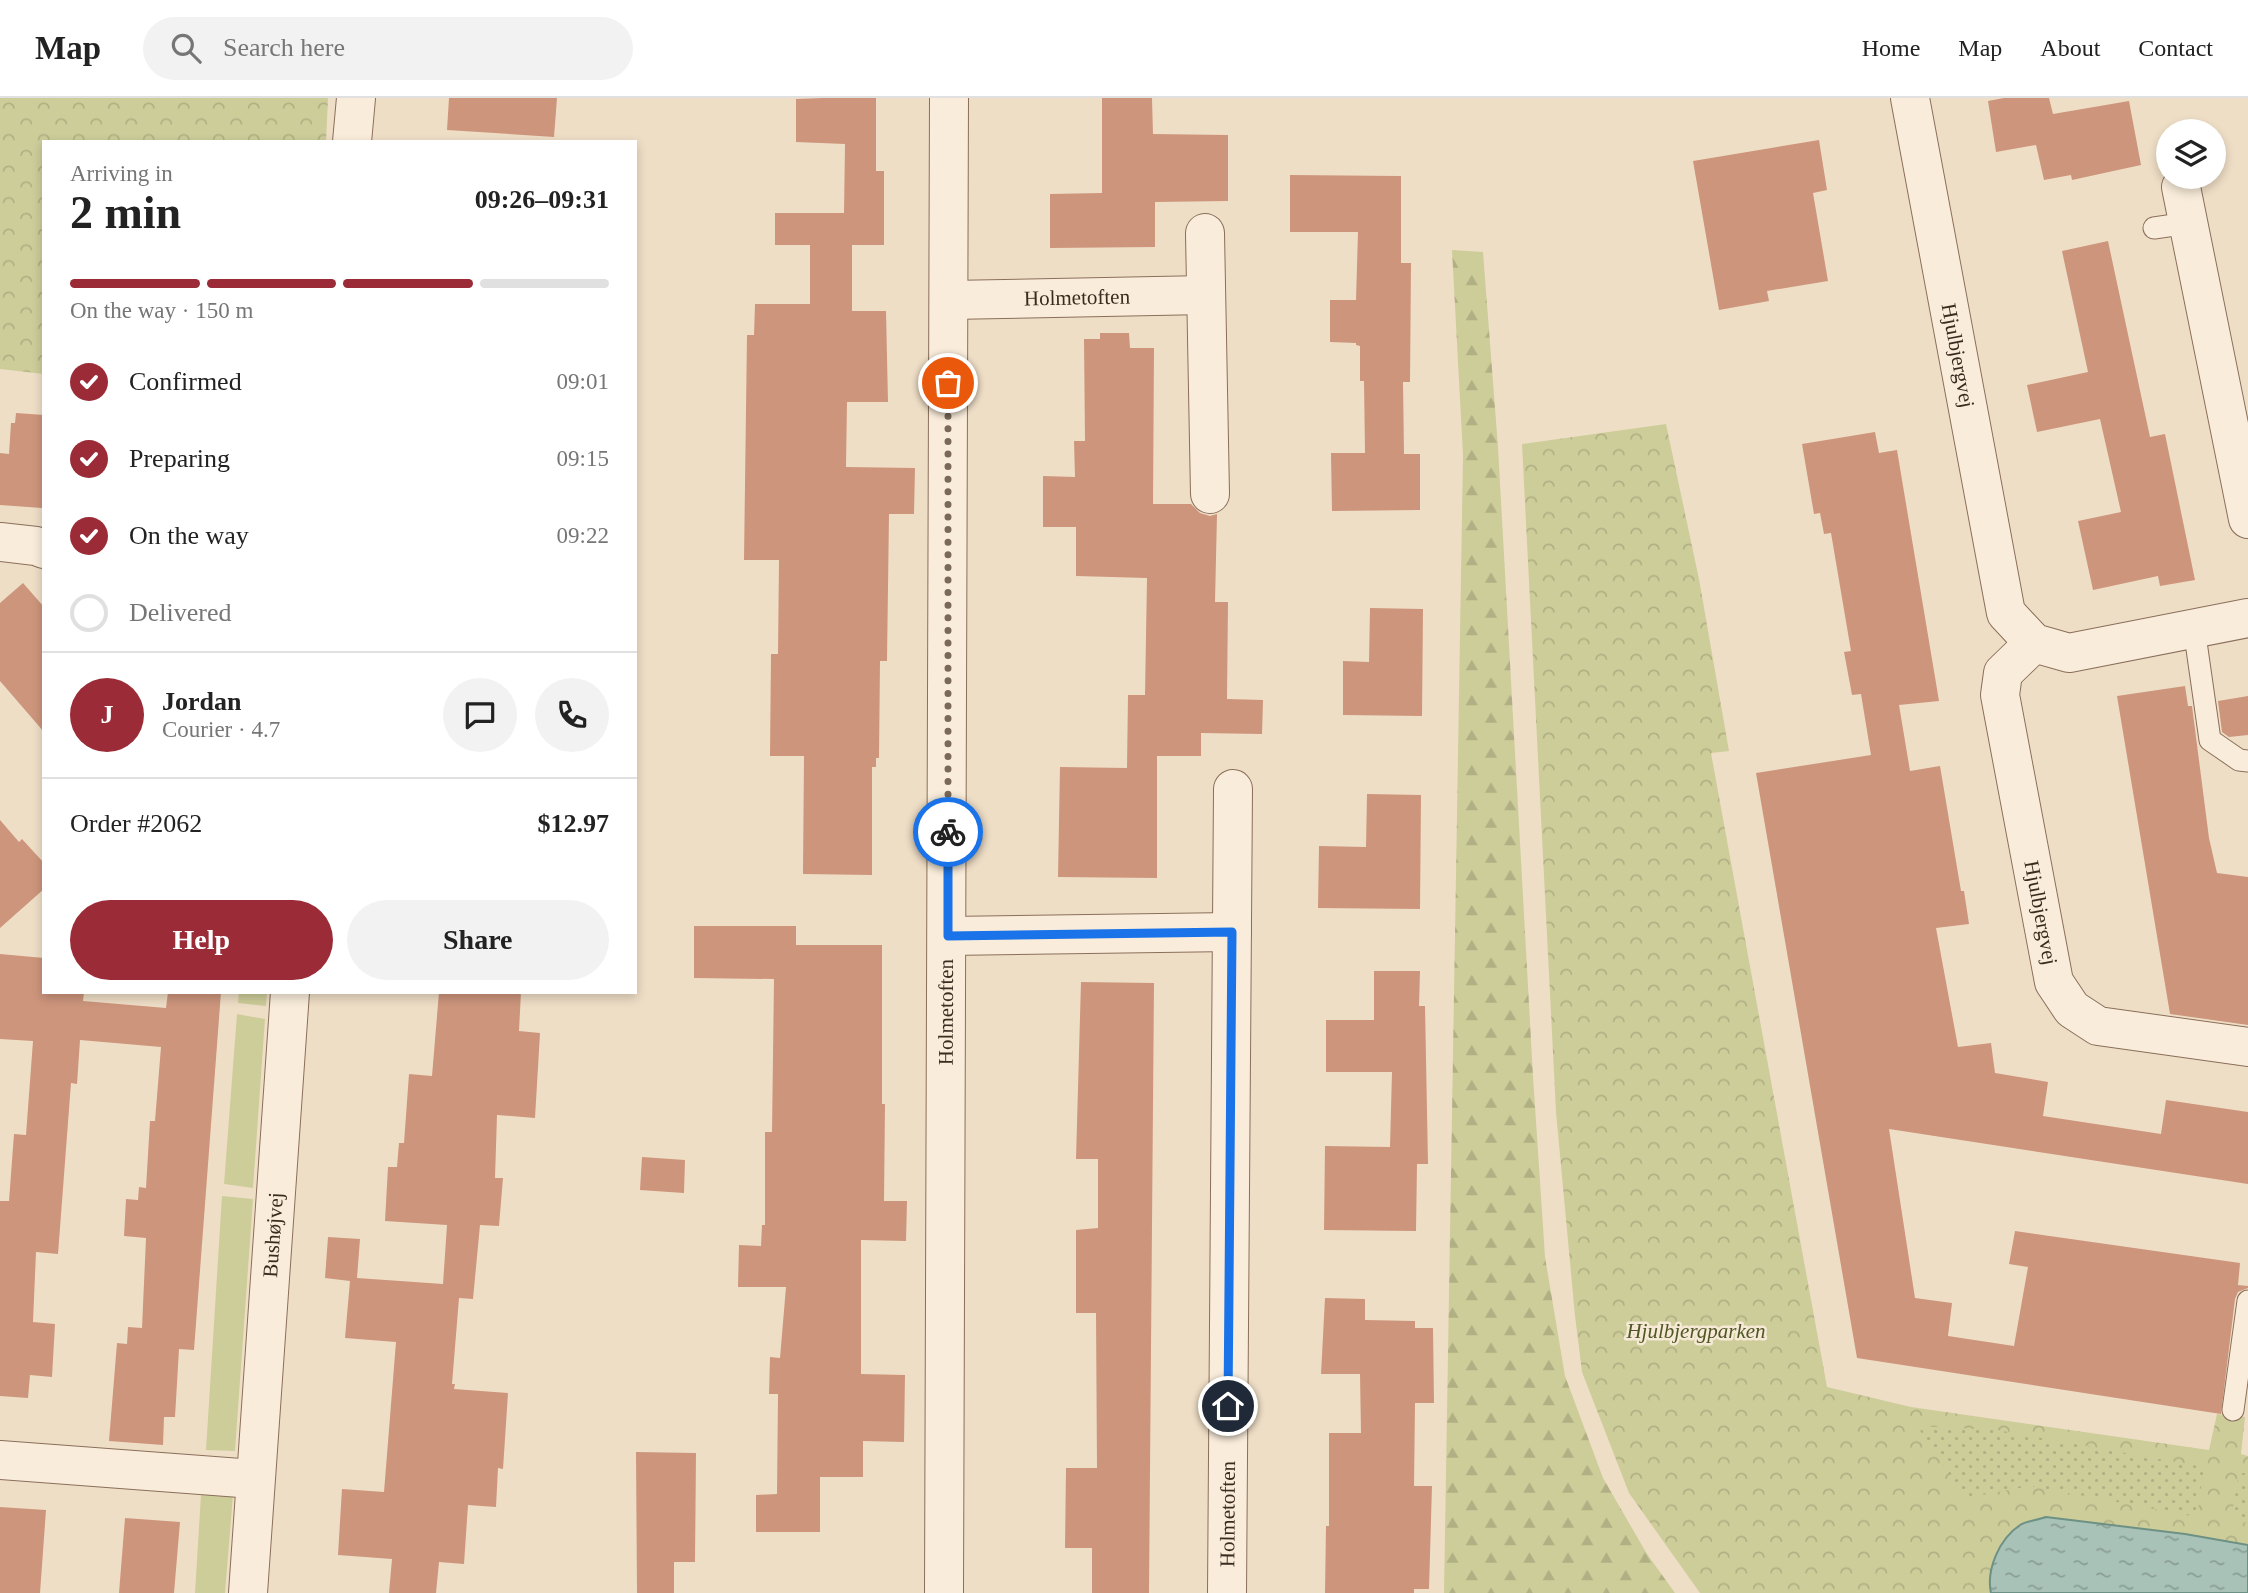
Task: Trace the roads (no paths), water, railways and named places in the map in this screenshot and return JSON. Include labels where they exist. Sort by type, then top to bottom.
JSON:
[{"type":"street","points":[[352,140],[356,98]]},
{"type":"street","name":"Holmetoften","points":[[944,1593],[949,98]]},
{"type":"street","name":"Hjulbjergvej","points":[[1910,98],[2006,613],[2034,643],[2003,673],[2000,695],[2054,982],[2072,1009],[2098,1026],[2248,1047]]},
{"type":"street","points":[[2174,213],[2248,519]]},
{"type":"street","points":[[1205,233],[1210,494]]},
{"type":"street","name":"Holmetoften","points":[[948,300],[1206,295]]},
{"type":"street","points":[[0,542],[42,548]]},
{"type":"street","points":[[2034,643],[2069,653],[2248,618]]},
{"type":"street","name":"Holmetoften","points":[[1227,1593],[1233,789]]},
{"type":"street","name":"Holmetoften","points":[[948,936],[1232,932]]},
{"type":"street","name":"Bushøjvej","points":[[248,1593],[290,994]]},
{"type":"street","points":[[0,1460],[254,1479]]},
{"type":"lane","points":[[2194,628],[2210,740],[2239,760],[2248,761]]},
{"type":"lane","points":[[2233,1410],[2248,1301]]},
{"type":"water","points":[[2046,1517],[2185,1534],[2248,1545],[2248,1593],[1991,1593],[1992,1565],[2006,1538],[2023,1524]]},
{"type":"park label","name":"Hjulbjergparken","points":[[1696,1331]]}]
